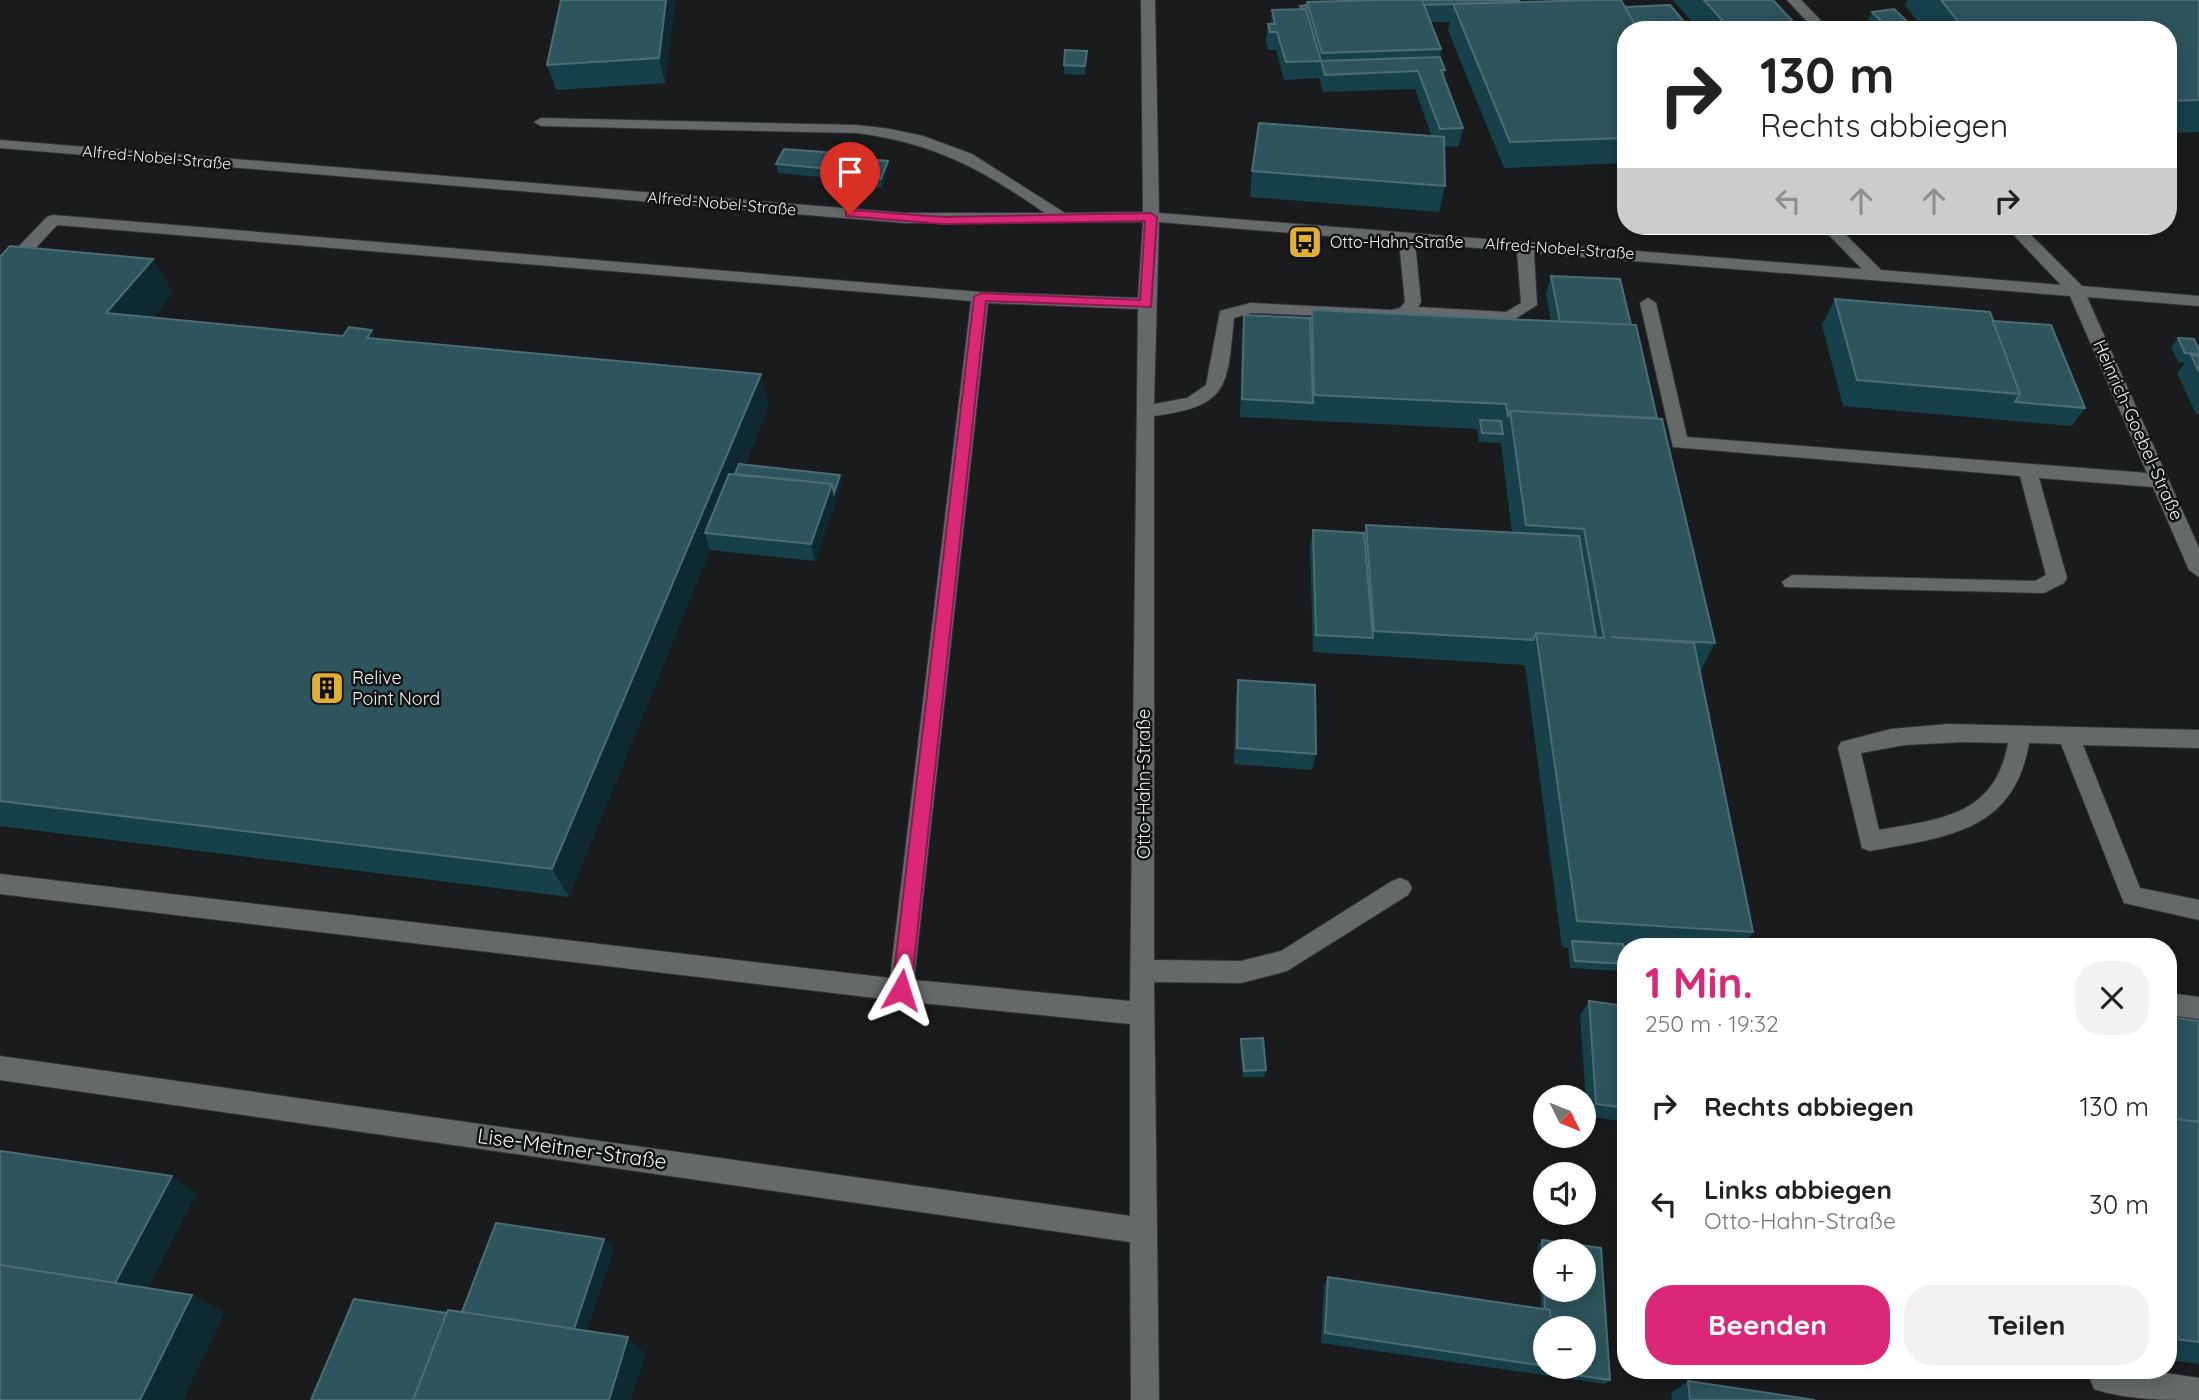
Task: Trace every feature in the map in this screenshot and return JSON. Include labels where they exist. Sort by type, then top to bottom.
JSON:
[{"type":"street","name":"Otto-Hahn-Straße","points":[[1145,1400],[1142,1014],[1146,304],[1151,217],[1148,0]]},
{"type":"street","points":[[1794,0],[1814,21]]},
{"type":"street","points":[[541,122],[844,129],[906,135],[966,155],[1061,217]]},
{"type":"street","name":"Alfred-Nobel-Straße","points":[[0,144],[905,218],[1151,217],[2199,301]]},
{"type":"street","points":[[0,276],[53,220],[981,297],[1146,304]]},
{"type":"street","points":[[1837,235],[1875,273]]},
{"type":"street","points":[[2023,235],[2077,290]]},
{"type":"street","points":[[1406,236],[1413,302],[1406,312]]},
{"type":"street","points":[[1146,411],[1187,407],[1212,393],[1218,381],[1226,315],[1237,310],[1250,307],[1509,318],[1529,305],[1525,245]]},
{"type":"street","name":"Heinrich-Goebel-Straße","points":[[2077,290],[2199,570]]},
{"type":"street","points":[[901,990],[981,297]]},
{"type":"street","points":[[1648,303],[1679,443],[2161,481]]},
{"type":"street","points":[[1792,582],[2037,588],[2057,578],[2028,470]]},
{"type":"street","points":[[2020,734],[2012,774],[1999,796],[1988,806],[1951,825],[1870,841],[1849,748],[1925,734],[2020,734],[2199,739]]},
{"type":"street","points":[[2069,736],[2132,896],[2199,910]]},
{"type":"street","points":[[0,884],[901,990],[1142,1014]]},
{"type":"street","points":[[1144,971],[1241,972],[1287,960],[1400,888]]},
{"type":"street","points":[[2177,1005],[2199,1009]]},
{"type":"street","name":"Lise-Meitner-Straße","points":[[0,1068],[1144,1231]]},
{"type":"street","points":[[2104,1380],[2199,1392]]},
{"type":"building","points":[[561,0],[666,0],[659,58],[547,65]]},
{"type":"building","points":[[1422,0],[1441,49],[1322,53],[1307,2]]},
{"type":"building","points":[[1422,0],[1519,0],[1520,2],[1424,5]]},
{"type":"building","points":[[1621,0],[1633,21],[1617,21],[1617,138],[1510,142],[1453,4]]},
{"type":"building","points":[[1704,0],[1773,0],[1793,21],[1723,21]]},
{"type":"building","points":[[1941,0],[2199,0],[2199,100],[2177,101],[2177,21],[1958,21]]},
{"type":"building","points":[[1670,5],[1683,21],[1633,21],[1625,7]]},
{"type":"building","points":[[1306,9],[1321,61],[1286,62],[1277,32],[1270,32],[1268,24],[1275,24],[1272,10]]},
{"type":"building","points":[[1894,9],[1907,21],[1881,21],[1872,12]]},
{"type":"building","points":[[1065,50],[1087,51],[1085,66],[1064,65]]},
{"type":"building","points":[[1440,57],[1445,70],[1441,70],[1463,128],[1440,129],[1418,71],[1325,75],[1321,61]]},
{"type":"building","points":[[1259,123],[1444,137],[1445,186],[1252,171]]},
{"type":"building","points":[[784,149],[835,153],[829,169],[776,164]]},
{"type":"building","points":[[843,157],[888,161],[881,179],[836,175]]},
{"type":"building","name":"Relive Point Nord","points":[[10,246],[153,259],[106,313],[343,336],[349,327],[372,330],[367,338],[761,374],[552,869],[0,801],[0,257]]},
{"type":"building","points":[[1551,276],[1620,279],[1631,325],[1560,322]]},
{"type":"building","points":[[1835,299],[1990,312],[2020,394],[1857,380]]},
{"type":"building","points":[[1312,310],[1636,325],[1657,418],[1510,411],[1508,417],[1506,404],[1314,395]]},
{"type":"building","points":[[1244,315],[1310,318],[1313,403],[1242,399]]},
{"type":"building","points":[[1993,321],[2051,325],[2085,408],[2015,402],[2020,394]]},
{"type":"building","points":[[2178,338],[2194,339],[2199,354],[2185,353]]},
{"type":"building","points":[[2191,355],[2199,356],[2199,372]]},
{"type":"building","points":[[1510,411],[1662,419],[1715,643],[1611,637],[1694,643],[1753,932],[1577,921],[1536,633],[1604,638],[1584,529],[1526,525]]},
{"type":"building","points":[[1480,420],[1501,421],[1503,434],[1482,433]]},
{"type":"building","points":[[739,464],[840,475],[834,493],[832,484],[735,474]]},
{"type":"building","points":[[729,474],[832,484],[811,544],[705,533]]},
{"type":"building","points":[[1366,525],[1579,536],[1596,637],[1536,633],[1533,640],[1374,631]]},
{"type":"building","points":[[1313,530],[1364,533],[1373,638],[1316,635]]},
{"type":"building","points":[[1238,680],[1315,685],[1316,754],[1237,748]]},
{"type":"building","points":[[1572,941],[1617,944],[1617,963],[1575,961]]},
{"type":"building","points":[[1589,1001],[1617,1005],[1617,1107],[1596,1104]]},
{"type":"building","points":[[2177,1018],[2199,1021],[2199,1122],[2177,1119]]},
{"type":"building","points":[[1263,1038],[1266,1070],[1244,1071],[1241,1039]]},
{"type":"building","points":[[2177,1119],[2199,1122],[2199,1342],[2177,1339]]},
{"type":"building","points":[[1,1151],[172,1176],[115,1283],[0,1265]]},
{"type":"building","points":[[496,1223],[604,1239],[574,1329],[462,1312]]},
{"type":"building","points":[[1596,1247],[1601,1248],[1610,1380],[1596,1378],[1596,1316],[1550,1316],[1550,1310],[1545,1309],[1545,1302],[1596,1302]]},
{"type":"building","points":[[0,1265],[192,1295],[140,1400],[0,1400]]},
{"type":"building","points":[[1328,1277],[1550,1310],[1550,1316],[1533,1316],[1533,1364],[1325,1333]]},
{"type":"building","points":[[354,1299],[447,1313],[413,1400],[311,1400]]},
{"type":"building","points":[[448,1310],[628,1337],[609,1400],[413,1400]]},
{"type":"building","points":[[1688,1381],[1815,1400],[1690,1400]]},
{"type":"place","name":"Otto-Hahn-Straße","points":[[1305,242]]},
{"type":"place","name":"Relive Point Nord","points":[[327,688]]},
{"type":"route","points":[[850,214],[943,220],[1151,217],[1146,304],[981,297],[901,990]]}]
